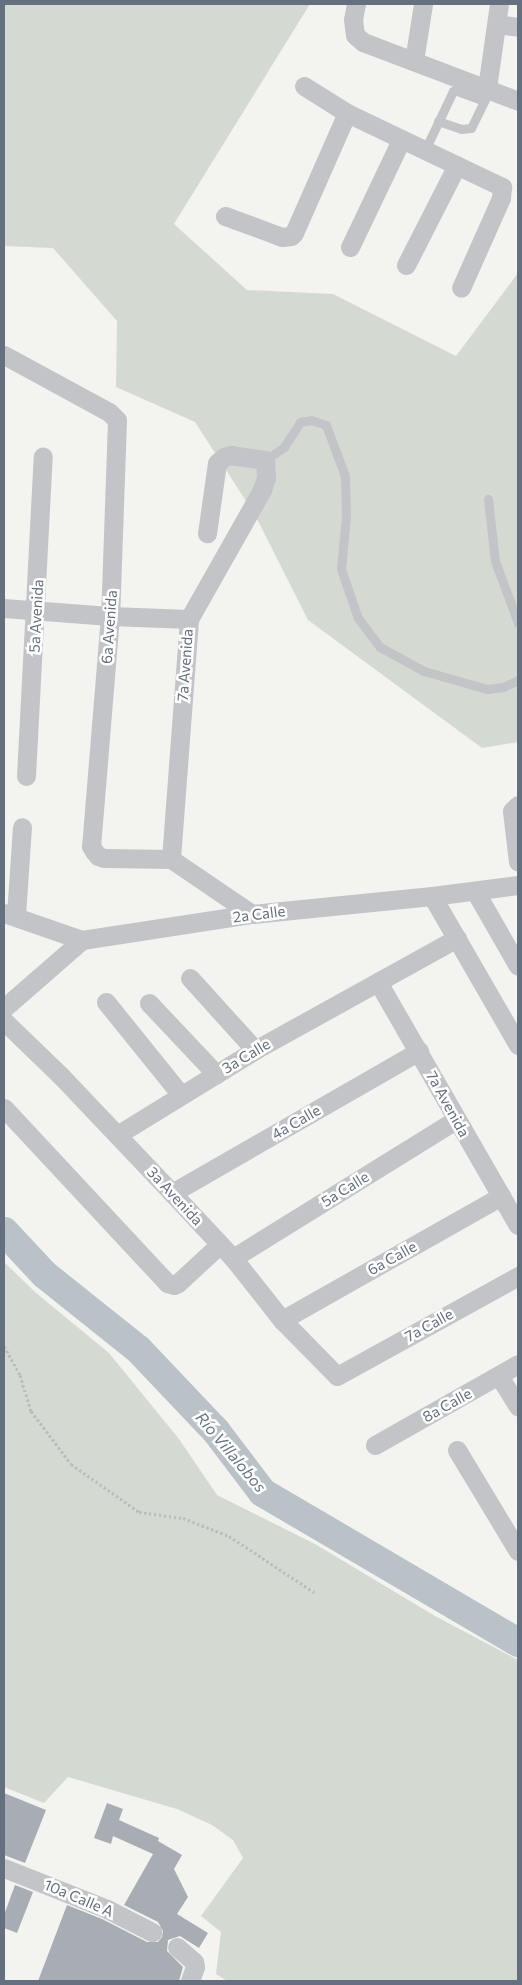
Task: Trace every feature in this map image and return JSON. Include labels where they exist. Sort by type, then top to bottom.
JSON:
[{"type":"street","points":[[356,4],[353,20],[355,35],[363,42],[414,61],[486,95],[518,101]]},
{"type":"street","points":[[414,61],[423,4]]},
{"type":"street","points":[[486,95],[499,4]]},
{"type":"street","points":[[497,24],[518,27]]},
{"type":"street","points":[[304,86],[347,113],[401,140],[499,184],[502,192],[501,198],[461,288]]},
{"type":"street","points":[[226,216],[282,238],[294,233],[347,113]]},
{"type":"street","points":[[350,247],[401,140]]},
{"type":"street","points":[[406,265],[457,165]]},
{"type":"street","name":"6a Avenida","points":[[4,355],[115,416],[118,426],[110,616],[91,846],[98,856],[104,858],[171,859]]},
{"type":"street","name":"5a Avenida","points":[[26,776],[43,456]]},
{"type":"street","points":[[207,533],[217,463],[224,457],[231,456],[265,460]]},
{"type":"street","name":"7a Avenida","points":[[171,859],[189,619],[262,490],[266,478],[265,460]]},
{"type":"street","points":[[4,608],[110,616],[189,619]]},
{"type":"street","points":[[518,805],[512,811],[518,862]]},
{"type":"street","points":[[10,914],[22,826]]},
{"type":"street","points":[[171,859],[252,914]]},
{"type":"street","name":"2a Calle","points":[[10,914],[82,940],[252,914],[432,896],[518,885]]},
{"type":"street","points":[[475,891],[518,966]]},
{"type":"street","points":[[432,896],[518,1045]]},
{"type":"street","name":"3a Calle","points":[[117,1135],[255,1050],[457,938]]},
{"type":"street","points":[[4,1008],[82,940]]},
{"type":"street","points":[[190,978],[255,1050]]},
{"type":"street","name":"7a Avenida","points":[[378,982],[518,1225]]},
{"type":"street","points":[[106,1002],[181,1095]]},
{"type":"street","points":[[149,1003],[216,1074]]},
{"type":"street","name":"3a Avenida","points":[[4,1020],[117,1135],[233,1258],[282,1320],[334,1374],[337,1376],[339,1374]]},
{"type":"street","name":"4a Calle","points":[[172,1193],[419,1051]]},
{"type":"street","points":[[4,1108],[167,1283],[174,1285],[178,1283],[219,1245]]},
{"type":"street","name":"5a Calle","points":[[233,1258],[456,1120]]},
{"type":"street","name":"6a Calle","points":[[282,1320],[501,1196]]},
{"type":"street","name":"7a Calle","points":[[339,1374],[518,1276]]},
{"type":"street","name":"8a Calle","points":[[375,1445],[518,1364]]},
{"type":"street","points":[[499,1376],[518,1407]]},
{"type":"street","points":[[457,1450],[518,1551]]},
{"type":"street","name":"10a Calle A","points":[[4,1868],[108,1909],[152,1932]]},
{"type":"street","points":[[177,1947],[194,1962],[195,1967],[190,1981]]},
{"type":"lane","points":[[425,150],[438,120],[453,91],[486,95],[471,128],[461,129],[438,120]]},
{"type":"lane","points":[[265,460],[284,447],[300,422],[311,420],[326,425],[345,476],[346,516],[341,569],[358,618],[380,646],[424,670],[487,689],[503,688],[518,680]]},
{"type":"lane","points":[[488,499],[495,560],[518,623]]},
{"type":"path","points":[[4,1346],[20,1375],[31,1411],[71,1464],[139,1512],[183,1518],[229,1536],[314,1592]]},
{"type":"shaded area","points":[[4,4],[310,4],[174,224],[247,290],[333,294],[456,356],[518,273],[518,742],[482,748],[308,620],[255,515],[195,422],[116,387],[117,321],[53,248],[4,246]]},
{"type":"shaded area","points":[[4,1262],[35,1292],[109,1353],[179,1439],[217,1495],[315,1544],[435,1616],[518,1660],[518,1981],[227,1981],[216,1974],[221,1932],[201,1916],[243,1858],[233,1840],[212,1825],[177,1809],[68,1777],[44,1803],[4,1787]]},
{"type":"building","points":[[4,1793],[46,1810],[25,1863],[4,1855]]},
{"type":"building","points":[[107,1803],[123,1809],[119,1820],[159,1838],[158,1841],[182,1855],[174,1869],[188,1897],[177,1914],[208,1933],[199,1948],[180,1936],[168,1940],[167,1951],[183,1967],[179,1981],[38,1981],[67,1905],[102,1919],[147,1942],[158,1942],[162,1937],[163,1931],[158,1922],[124,1905],[153,1854],[113,1836],[111,1844],[94,1838]]},
{"type":"building","points":[[15,1885],[33,1892],[17,1933],[4,1928],[4,1915]]},
{"type":"waterway","name":"Río Villalobos","points":[[4,1231],[44,1274],[138,1349],[215,1430],[262,1492],[518,1642]]}]
